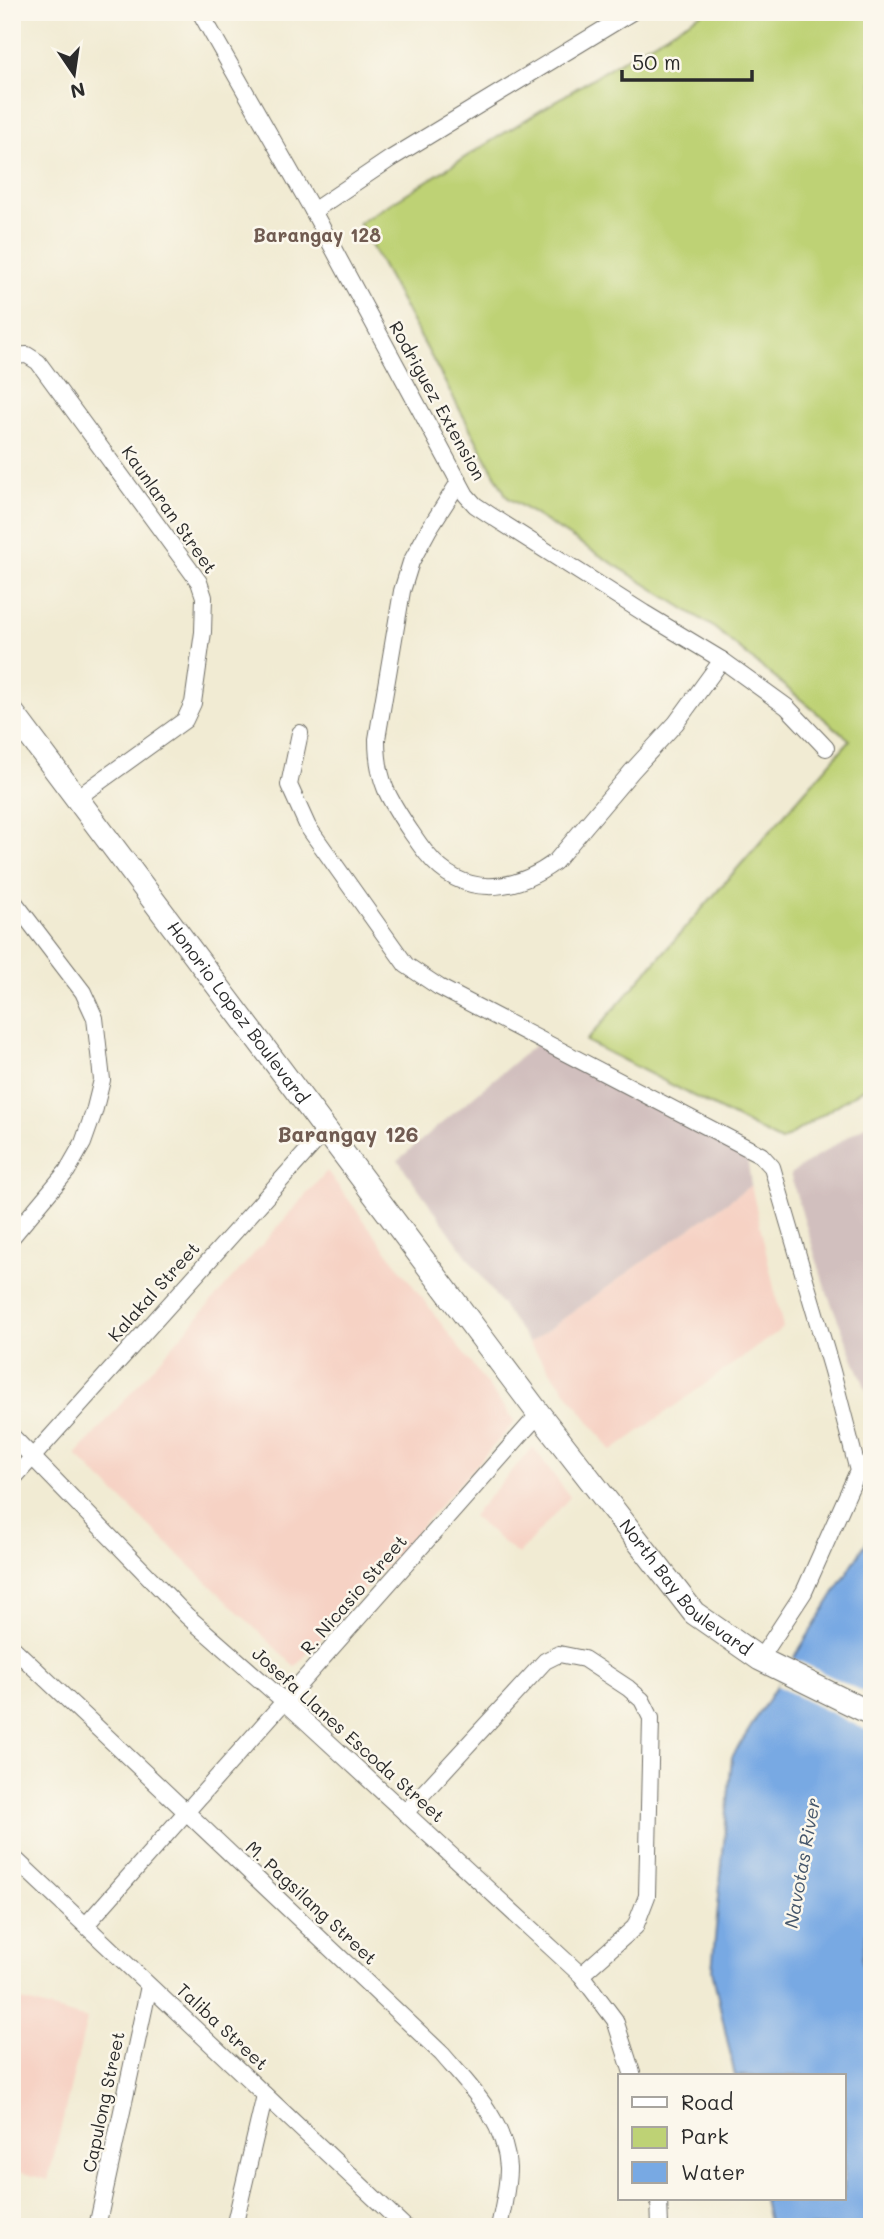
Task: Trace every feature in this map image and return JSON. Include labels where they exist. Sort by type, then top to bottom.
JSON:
[{"type":"main road","name":"Honorio Lopez Boulevard","points":[[12,712],[539,1414]]},
{"type":"main road","name":"North Bay Boulevard","points":[[539,1414],[694,1613],[761,1660],[872,1714]]},
{"type":"street","name":"Rodriguez Extension","points":[[201,12],[313,211],[459,482],[475,505],[722,660],[787,707],[826,748]]},
{"type":"street","points":[[313,211],[604,19],[632,12]]},
{"type":"street","name":"Kaunlaran Street","points":[[12,356],[27,355],[38,362],[199,582],[204,597],[203,632],[193,704],[185,720],[77,798]]},
{"type":"street","points":[[459,482],[411,562],[402,591],[377,738],[377,762],[385,791],[428,855],[455,878],[485,887],[516,884],[555,862],[676,723],[722,660]]},
{"type":"street","points":[[300,733],[289,785],[308,827],[406,965],[439,987],[761,1155],[772,1167],[836,1383],[858,1472],[803,1592],[761,1660]]},
{"type":"street","points":[[12,899],[83,992],[95,1018],[102,1080],[83,1143],[67,1171],[14,1231]]},
{"type":"street","name":"Kalakal Street","points":[[12,1480],[326,1130]]},
{"type":"street","name":"R. Nicasio Street","points":[[86,1925],[539,1414]]},
{"type":"street","name":"Josefa Llanes Escoda Street","points":[[12,1436],[187,1616],[285,1702],[581,1975],[615,2021],[632,2074]]},
{"type":"street","name":"M. Pagsilang Street","points":[[12,1647],[442,2054],[489,2110],[503,2141],[508,2167],[499,2227]]},
{"type":"street","points":[[405,1813],[545,1661],[558,1654],[584,1659],[642,1700],[651,1718],[647,1896],[635,1927],[581,1975]]},
{"type":"street","name":"Taliba Street","points":[[12,1856],[405,2227]]},
{"type":"street","name":"Capulong Street","points":[[97,2227],[149,1986]]},
{"type":"street","points":[[234,2227],[265,2095]]},
{"type":"street","points":[[659,2200],[660,2227]]},
{"type":"shaded area","points":[[537,1043],[747,1157],[751,1185],[529,1343],[398,1160]]},
{"type":"shaded area","points":[[872,1121],[872,1404],[826,1290],[790,1174]]},
{"type":"shaded area","points":[[327,1171],[515,1422],[295,1667],[76,1455]]},
{"type":"shaded area","points":[[751,1185],[783,1328],[612,1451],[529,1343]]},
{"type":"shaded area","points":[[533,1447],[570,1497],[518,1555],[472,1516]]},
{"type":"shaded area","points":[[872,1901],[872,1994],[862,1960]]},
{"type":"shaded area","points":[[12,1998],[87,2019],[48,2180],[12,2170]]},
{"type":"green space","points":[[704,12],[872,12],[872,1083],[781,1141],[586,1041],[850,740],[712,626],[507,497],[359,223]]},
{"type":"water","name":"Navotas River","points":[[872,1533],[872,1901],[862,1960],[872,1994],[872,2227],[770,2227],[764,2200],[846,2200],[846,2074],[735,2074],[712,1970],[732,1757]]},
{"type":"pier","points":[[791,1657],[872,1696],[872,1733],[776,1686]]},
{"type":"district","name":"Barangay 128","points":[[317,235]]},
{"type":"district","name":"Barangay 126","points":[[348,1135]]}]
